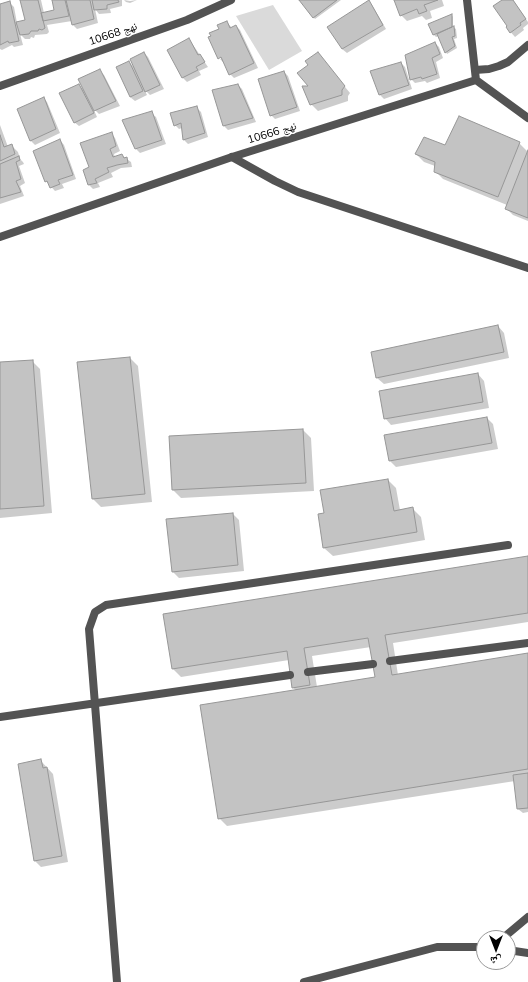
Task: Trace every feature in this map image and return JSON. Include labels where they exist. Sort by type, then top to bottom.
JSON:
[{"type":"street","name":"نهج 10668","points":[[0,86],[187,20],[231,0]]},
{"type":"street","points":[[467,0],[476,80],[528,118]]},
{"type":"street","points":[[475,70],[489,69],[500,66],[508,62],[528,45]]},
{"type":"street","name":"نهج 10666","points":[[0,237],[232,157],[476,80]]},
{"type":"street","points":[[232,157],[298,192],[528,268]]},
{"type":"street","points":[[117,982],[89,629],[95,612],[106,605],[508,545]]},
{"type":"street","points":[[390,661],[528,643]]},
{"type":"street","points":[[308,672],[373,664]]},
{"type":"street","points":[[0,717],[290,675]]},
{"type":"street","points":[[513,930],[528,917]]},
{"type":"street","points":[[304,982],[437,946],[476,947]]},
{"type":"street","points":[[516,951],[528,953]]},
{"type":"shaded area","points":[[273,5],[302,51],[269,70],[236,16]]},
{"type":"building","points":[[20,0],[38,0],[45,28],[42,30],[39,29],[38,31],[31,31],[29,34],[20,35],[16,22],[25,20]]},
{"type":"building","points":[[52,0],[65,0],[69,16],[43,21],[41,13],[54,10]]},
{"type":"building","points":[[66,0],[90,0],[94,19],[72,25]]},
{"type":"building","points":[[92,0],[118,0],[119,2],[107,5],[107,9],[94,10]]},
{"type":"building","points":[[299,0],[337,0],[313,18]]},
{"type":"building","points":[[369,0],[383,25],[342,49],[327,27]]},
{"type":"building","points":[[394,0],[438,0],[424,5],[427,11],[419,14],[417,9],[400,16]]},
{"type":"building","points":[[502,0],[513,0],[526,19],[520,23],[521,25],[510,33],[493,6]]},
{"type":"building","points":[[10,1],[19,41],[9,43],[8,41],[0,45],[0,4]]},
{"type":"building","points":[[452,14],[452,27],[433,35],[428,24]]},
{"type":"building","points":[[227,21],[230,28],[236,25],[254,63],[229,75],[221,57],[218,59],[208,37],[211,36],[209,33],[219,29],[217,25]]},
{"type":"building","points":[[454,26],[455,36],[452,37],[455,46],[445,53],[437,34]]},
{"type":"building","points":[[189,38],[198,55],[200,54],[205,62],[196,67],[198,70],[182,78],[167,50]]},
{"type":"building","points":[[435,42],[440,54],[432,58],[437,74],[422,79],[421,77],[410,80],[405,55]]},
{"type":"building","points":[[144,52],[160,85],[145,92],[130,59]]},
{"type":"building","points":[[318,52],[345,86],[342,90],[342,95],[310,105],[302,86],[308,86],[297,73],[308,65],[305,61]]},
{"type":"building","points":[[129,61],[143,91],[130,97],[116,67]]},
{"type":"building","points":[[401,62],[409,85],[379,95],[370,71]]},
{"type":"building","points":[[100,69],[116,101],[94,111],[78,79]]},
{"type":"building","points":[[284,71],[297,107],[270,116],[258,79]]},
{"type":"building","points":[[79,84],[94,113],[74,123],[59,93]]},
{"type":"building","points":[[238,84],[253,118],[223,126],[212,90]]},
{"type":"building","points":[[44,97],[56,129],[30,141],[17,109]]},
{"type":"building","points":[[197,106],[205,133],[183,140],[181,123],[174,126],[170,113]]},
{"type":"building","points":[[152,111],[162,140],[135,149],[122,120]]},
{"type":"building","points":[[459,116],[520,142],[498,197],[434,172],[435,162],[415,154],[424,137],[445,145]]},
{"type":"building","points":[[112,132],[116,146],[110,149],[113,157],[122,154],[124,158],[127,157],[128,163],[107,168],[109,172],[95,179],[97,183],[88,185],[83,170],[89,167],[80,143]]},
{"type":"building","points":[[0,135],[4,147],[12,144],[15,154],[0,161]]},
{"type":"building","points":[[60,139],[73,175],[58,180],[60,184],[50,188],[47,181],[45,182],[33,151]]},
{"type":"building","points":[[528,150],[528,218],[505,209]]},
{"type":"building","points":[[19,156],[20,160],[16,162],[21,179],[16,181],[21,192],[0,198],[0,164]]},
{"type":"building","points":[[498,325],[504,352],[376,378],[371,352]]},
{"type":"building","points":[[130,357],[145,494],[92,499],[77,362]]},
{"type":"building","points":[[33,360],[44,506],[0,509],[0,362]]},
{"type":"building","points":[[478,373],[483,402],[384,419],[379,391]]},
{"type":"building","points":[[487,417],[492,443],[389,461],[384,435]]},
{"type":"building","points":[[303,429],[306,483],[172,490],[169,436]]},
{"type":"building","points":[[388,479],[394,511],[413,507],[417,532],[323,548],[318,514],[324,513],[320,490]]},
{"type":"building","points":[[233,513],[238,565],[172,572],[166,519]]},
{"type":"building","points":[[528,556],[528,613],[385,635],[392,675],[528,653],[528,769],[218,819],[200,705],[375,677],[368,638],[304,648],[310,685],[292,688],[287,651],[172,669],[163,614]]},
{"type":"building","points":[[41,759],[43,768],[47,767],[62,856],[34,861],[18,764]]},
{"type":"building","points":[[528,773],[528,808],[517,809],[513,775]]}]
